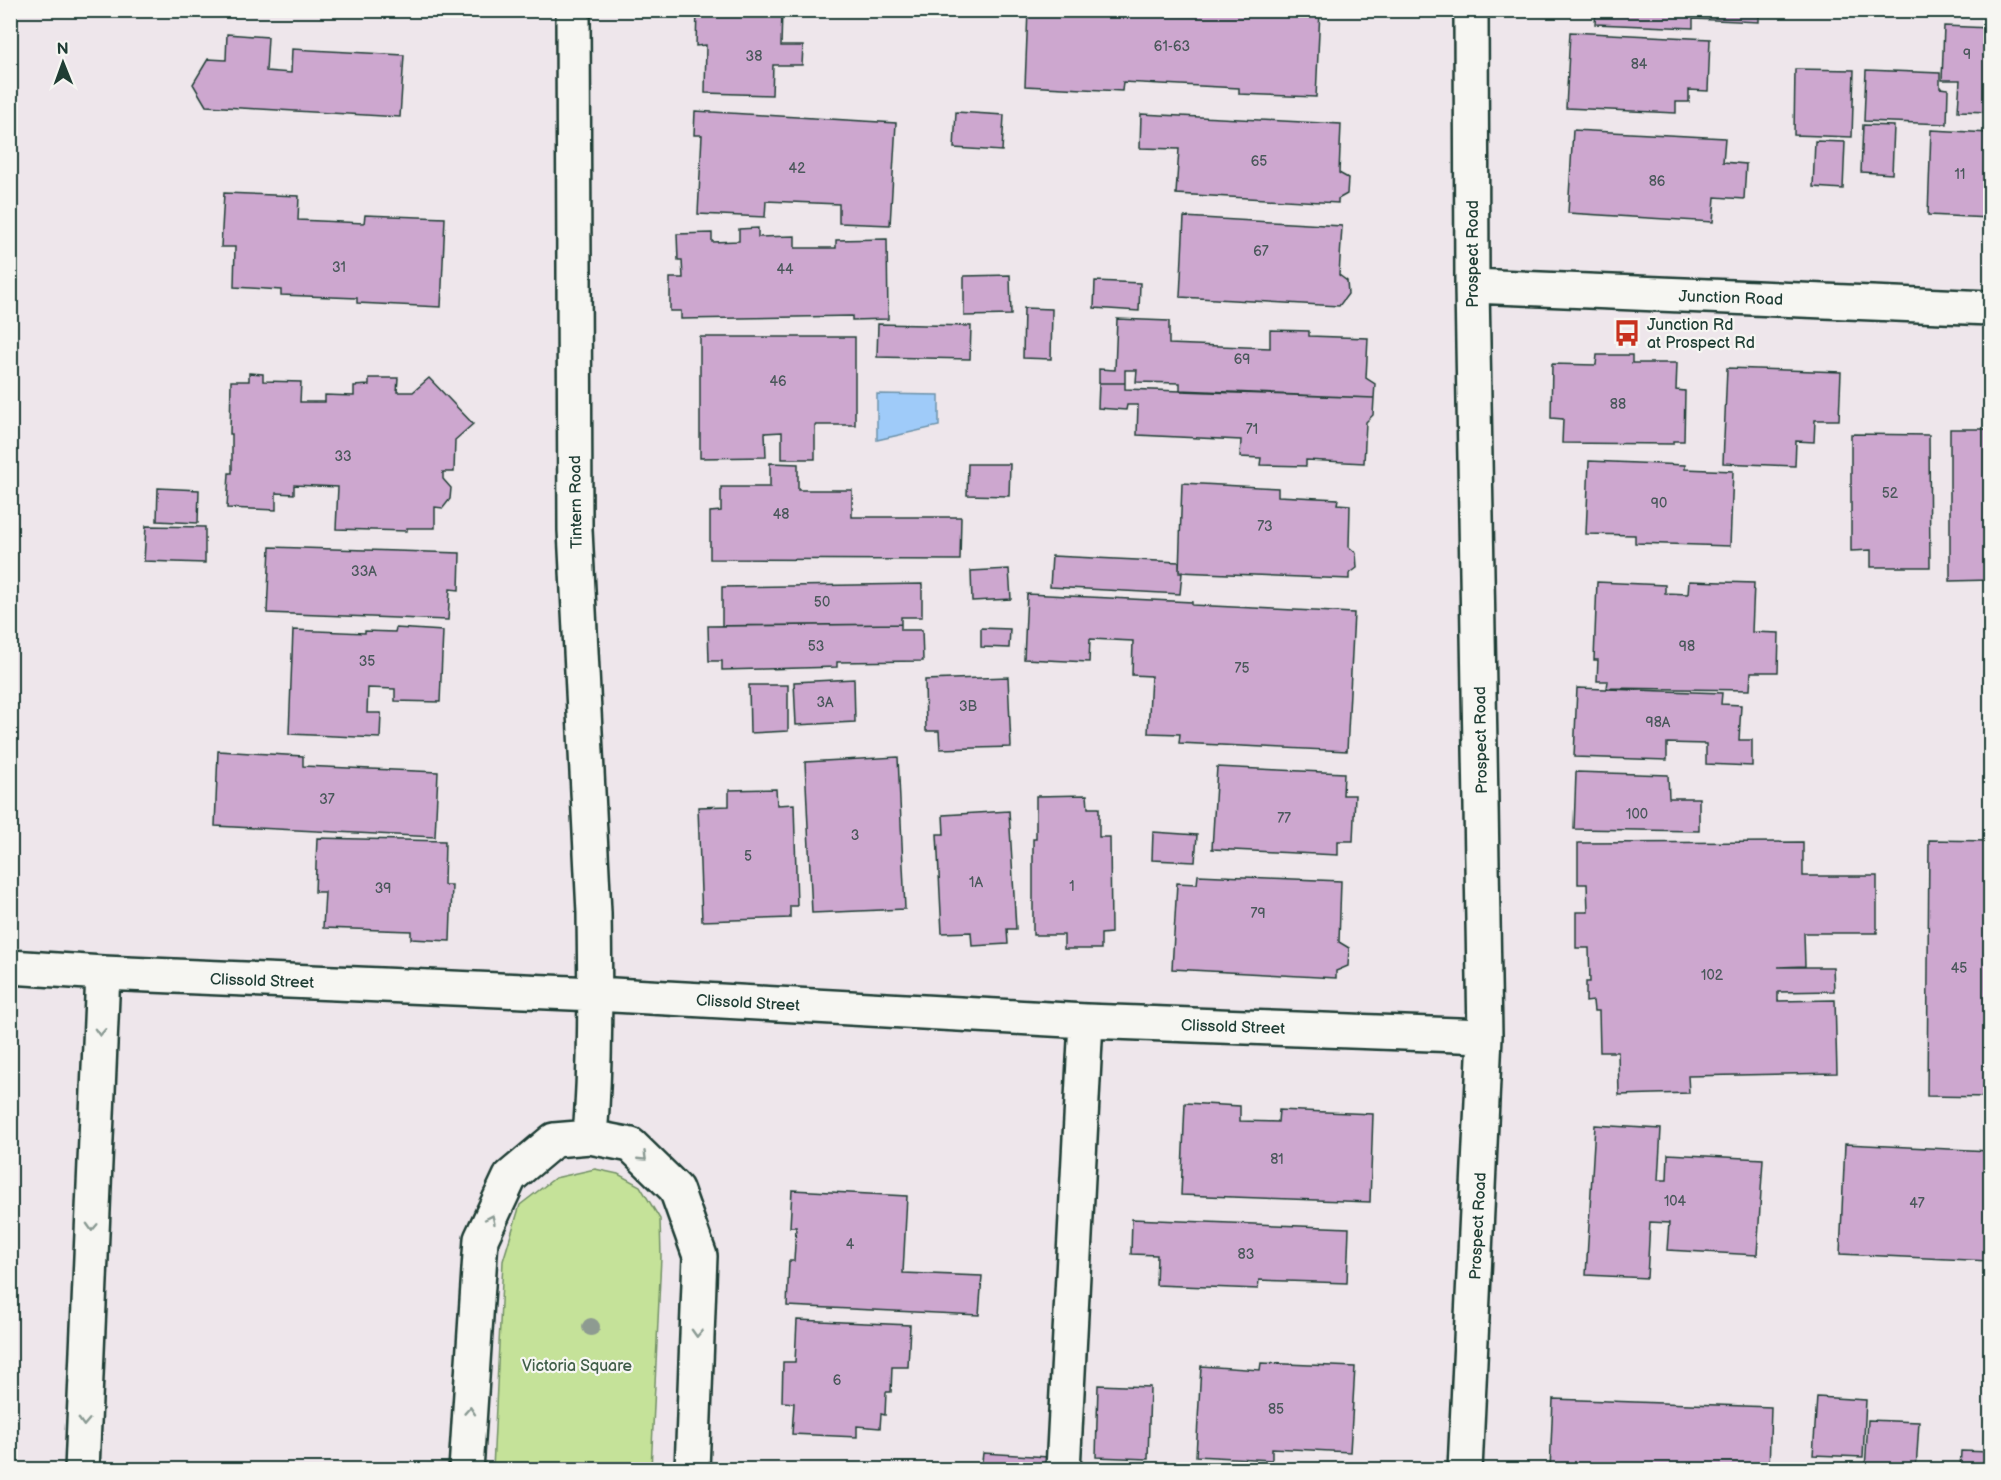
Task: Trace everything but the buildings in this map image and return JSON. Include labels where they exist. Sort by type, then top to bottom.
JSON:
[{"type":"street","name":"Tintern Road","points":[[573,10],[575,530],[594,902],[595,994]]},
{"type":"street","name":"Prospect Road","points":[[1465,1470],[1485,1036],[1472,286],[1471,10]]},
{"type":"street","name":"Junction Road","points":[[1472,286],[1990,308]]},
{"type":"street","name":"Clissold Street","points":[[10,968],[103,974],[595,994],[1086,1021],[1485,1036]]},
{"type":"street","points":[[82,1470],[103,974]]},
{"type":"street","points":[[590,1137],[594,1087],[595,994]]},
{"type":"street","points":[[1064,1470],[1086,1021]]},
{"type":"street","points":[[466,1470],[481,1239],[510,1177],[554,1140],[590,1137],[631,1145],[676,1190],[700,1256],[692,1470]]},
{"type":"green space","name":"Victoria Square","points":[[595,1169],[618,1174],[640,1186],[660,1219],[661,1257],[651,1469],[493,1469],[503,1261],[520,1205],[555,1178]]},
{"type":"water","points":[[877,394],[939,395],[939,426],[877,440]]},
{"type":"place","name":"Junction Rd at Prospect Rd","points":[[1627,333]]}]
